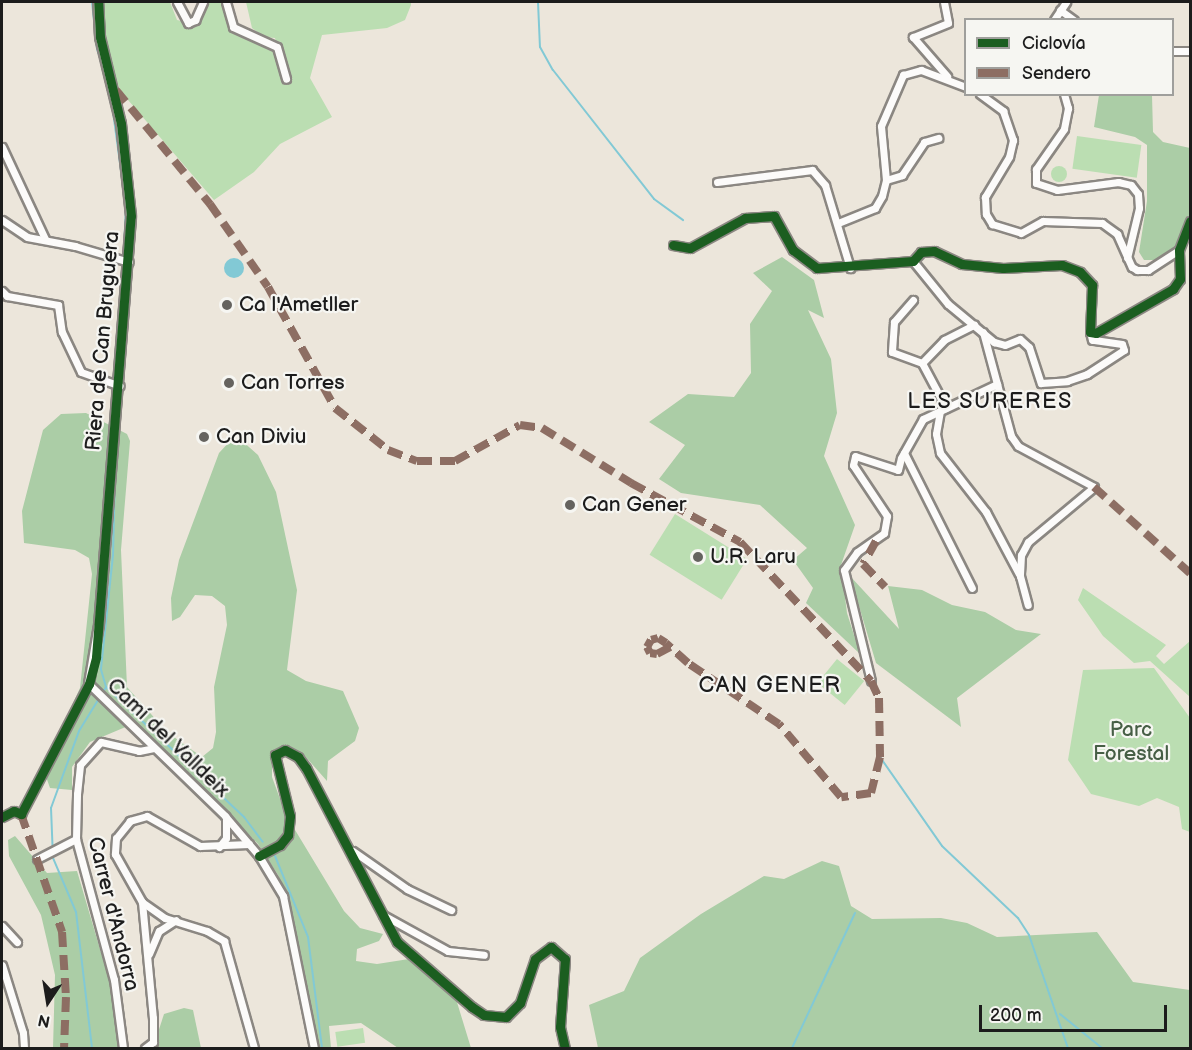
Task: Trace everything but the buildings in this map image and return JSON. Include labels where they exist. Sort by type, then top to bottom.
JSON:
[{"type":"street","name":"Riera de Can Bruguera","points":[[89,684],[98,636],[106,508],[120,386],[129,262],[128,169],[100,37],[98,2]]},
{"type":"street","points":[[177,2],[188,23],[195,20],[203,2]]},
{"type":"street","points":[[226,2],[233,27],[277,47],[286,80]]},
{"type":"street","points":[[944,2],[948,23],[913,37],[951,80]]},
{"type":"street","points":[[1055,18],[1066,2]]},
{"type":"street","points":[[1060,10],[1071,18]]},
{"type":"street","points":[[1174,51],[1191,51]]},
{"type":"street","points":[[838,223],[875,208],[886,180],[881,126],[903,75],[921,70],[964,86]]},
{"type":"street","points":[[983,96],[1003,111],[1013,140],[1009,157],[985,197],[986,214],[992,224],[1021,233],[1043,221],[1095,221],[1117,234],[1132,267],[1148,270],[1179,250]]},
{"type":"street","points":[[1065,96],[1068,108],[1064,129],[1036,169],[1036,183],[1056,190],[1118,182],[1131,185],[1138,194],[1140,208],[1128,258]]},
{"type":"street","points":[[886,180],[902,175],[924,142],[938,138]]},
{"type":"street","points":[[2,147],[45,239]]},
{"type":"street","points":[[717,182],[812,170],[825,185],[850,268]]},
{"type":"street","points":[[673,245],[690,248],[744,218],[774,216],[793,250],[817,268],[850,268],[913,261],[921,252],[934,251],[962,264],[1003,268],[1062,264],[1080,272],[1092,285],[1090,332],[1092,340],[1122,344],[1124,350],[1087,374],[1052,383],[1041,383],[1037,377],[1029,347],[1020,339],[1005,345],[983,332],[948,304],[913,261]]},
{"type":"street","points":[[2,220],[27,237],[45,239],[129,262]]},
{"type":"street","points":[[1090,332],[1113,325],[1173,289],[1180,279],[1179,250],[1191,220]]},
{"type":"street","points":[[2,291],[6,296],[57,305],[62,332],[81,372],[120,386]]},
{"type":"street","points":[[913,300],[894,322],[890,341],[892,352],[922,363],[943,409],[936,434],[940,453],[986,512],[1020,576],[1028,605]]},
{"type":"street","points":[[922,363],[944,340],[974,325]]},
{"type":"street","points":[[983,332],[1011,436],[1018,446],[1094,487],[1028,542],[1021,555],[1020,576]]},
{"type":"street","points":[[871,681],[844,570],[857,552],[884,533],[887,516],[854,465],[855,456],[862,456],[898,470],[904,453],[923,419],[997,384]]},
{"type":"street","points":[[904,453],[972,588]]},
{"type":"street","points":[[2,817],[14,811],[21,814],[89,684]]},
{"type":"street","name":"Camí del Valldeix","points":[[89,684],[225,816],[226,838],[219,847]]},
{"type":"street","name":"Carrer d'Andorra","points":[[123,1048],[114,980],[76,839],[80,765],[101,742],[139,751],[154,748]]},
{"type":"street","points":[[259,856],[280,845],[288,835],[290,816],[275,755],[285,750],[298,757],[306,768],[351,850],[397,942],[484,1015],[506,1017],[519,1003],[535,959],[550,947],[565,959],[560,1027],[565,1048]]},
{"type":"street","points":[[249,844],[200,846],[147,816],[130,821],[116,837],[115,854],[142,902],[165,918],[176,920],[224,941],[254,1048]]},
{"type":"street","points":[[225,816],[259,856],[283,896],[314,1048]]},
{"type":"street","points":[[37,859],[76,839]]},
{"type":"street","points":[[351,850],[407,890],[451,910]]},
{"type":"street","name":"Carrer d'Andorra","points":[[142,902],[153,1041],[145,1048]]},
{"type":"street","points":[[383,915],[448,951],[484,955]]},
{"type":"street","name":"Carrer d'Andorra","points":[[148,956],[159,931],[176,920]]},
{"type":"street","points":[[2,926],[17,942]]},
{"type":"street","points":[[2,965],[23,1033],[24,1048]]},
{"type":"green space","points":[[103,2],[170,2],[177,20],[194,24],[203,2],[226,2],[233,28],[277,46],[275,38],[264,37],[252,28],[246,2],[411,2],[411,5],[405,20],[387,28],[322,35],[310,78],[332,117],[280,144],[254,172],[214,200],[122,93],[107,60]]},
{"type":"green space","points":[[1099,96],[1152,96],[1153,132],[1163,142],[1190,148],[1190,214],[1174,249],[1162,260],[1144,260],[1139,252],[1147,201],[1147,145],[1135,137],[1094,127]]},
{"type":"green space","points":[[1077,136],[1141,145],[1137,178],[1072,169]]},
{"type":"green space","points":[[1059,166],[1067,174],[1059,182],[1051,174]]},
{"type":"green space","points":[[782,257],[814,280],[824,318],[808,310],[831,359],[837,413],[824,456],[855,525],[841,565],[847,613],[860,654],[806,603],[813,588],[793,560],[807,548],[760,505],[681,493],[659,479],[685,445],[649,422],[688,394],[734,397],[751,373],[750,324],[772,291],[753,273]]},
{"type":"green space","points":[[86,413],[127,434],[130,441],[121,550],[127,687],[167,732],[202,757],[213,748],[216,732],[214,687],[227,625],[225,606],[212,596],[195,595],[180,617],[172,621],[171,598],[179,560],[219,453],[231,440],[240,439],[258,455],[276,492],[297,590],[287,670],[306,681],[343,691],[359,728],[355,741],[328,761],[327,781],[304,755],[284,746],[272,756],[272,777],[286,815],[344,911],[360,928],[383,934],[379,941],[357,949],[356,961],[377,964],[409,959],[456,999],[471,1048],[398,1048],[361,1023],[329,1026],[331,1048],[316,1048],[291,915],[278,875],[258,844],[135,723],[90,742],[72,767],[72,790],[50,788],[44,771],[46,762],[80,688],[92,574],[89,558],[75,550],[24,543],[22,511],[43,430],[61,414]]},
{"type":"green space","name":"U.R. Laru","points":[[675,514],[747,559],[722,600],[650,555]]},
{"type":"green space","points":[[850,576],[899,629],[888,586],[922,590],[952,605],[985,612],[1016,630],[1041,634],[957,698],[961,727],[876,663]]},
{"type":"green space","name":"Parc Forestal","points":[[1083,588],[1166,645],[1156,656],[1164,664],[1190,641],[1190,697],[1150,661],[1134,663],[1103,636],[1078,600]]},
{"type":"green space","points":[[837,659],[864,681],[845,705],[817,683]]},
{"type":"green space","name":"Parc Forestal","points":[[1154,668],[1190,718],[1190,832],[1182,829],[1179,807],[1157,798],[1139,806],[1091,794],[1068,760],[1083,670]]},
{"type":"green space","points":[[15,836],[47,873],[77,871],[115,1000],[123,1048],[53,1048],[55,975],[41,915],[9,856],[8,840]]},
{"type":"green space","points":[[822,861],[839,866],[851,906],[872,919],[941,918],[967,923],[997,937],[1097,932],[1133,982],[1190,990],[1190,1048],[598,1048],[589,1005],[624,991],[640,958],[701,914],[764,876],[784,879]]},
{"type":"green space","points":[[184,1008],[193,1010],[201,1048],[153,1048],[164,1014]]},
{"type":"green space","points":[[363,1028],[365,1043],[337,1047],[335,1032]]},
{"type":"water","points":[[234,258],[241,261],[244,268],[241,275],[234,278],[227,275],[224,268],[227,261]]},
{"type":"waterway","points":[[92,2],[97,49],[103,66]]},
{"type":"waterway","points":[[538,2],[540,47],[553,70],[654,199],[683,220]]},
{"type":"waterway","points":[[112,104],[126,207],[124,250]]},
{"type":"waterway","points":[[92,1048],[76,912],[53,858],[51,808],[79,731],[106,687],[101,669],[113,555],[115,474]]},
{"type":"waterway","points":[[106,687],[244,817],[263,842]]},
{"type":"waterway","points":[[880,757],[942,846],[1018,918],[1029,935],[1068,1048]]},
{"type":"waterway","points":[[275,856],[308,937],[322,1048]]},
{"type":"waterway","points":[[792,1048],[855,913]]},
{"type":"waterway","points":[[1060,1014],[1102,1048]]},
{"type":"marked path","points":[[116,90],[210,204],[268,287],[335,408],[388,450],[417,461],[455,461],[520,425],[542,428],[631,483],[740,542],[871,681],[879,698],[880,757],[871,793],[841,797],[779,724],[688,663],[666,643],[658,638],[651,640],[647,647],[650,653],[657,654],[670,647]]},
{"type":"marked path","points":[[1094,487],[1190,573]]},
{"type":"marked path","points":[[876,541],[863,564],[885,587]]},
{"type":"marked path","points":[[21,814],[62,932],[66,997],[64,1048]]},
{"type":"cycle path","points":[[2,817],[14,811],[21,814],[89,684],[96,657],[131,216],[121,124],[100,37],[98,2]]},
{"type":"cycle path","points":[[673,245],[690,248],[745,218],[774,216],[793,250],[817,268],[913,261],[921,252],[934,251],[962,264],[1003,268],[1062,265],[1080,272],[1092,285],[1090,332],[1096,333],[1173,289],[1180,279],[1179,250],[1190,221]]},
{"type":"cycle path","points":[[259,856],[280,845],[288,835],[290,816],[275,755],[285,750],[298,757],[306,768],[397,942],[472,1007],[484,1015],[506,1017],[520,1003],[535,959],[551,947],[565,959],[560,1027],[565,1048]]},
{"type":"place","name":"Ca l'Ametller","points":[[227,305]]},
{"type":"place","name":"Can Torres","points":[[229,383]]},
{"type":"place","name":"Can Diviu","points":[[204,437]]},
{"type":"place","name":"Can Gener","points":[[570,505]]},
{"type":"place","name":"U.R. Laru","points":[[698,557]]},
{"type":"district","name":"LES SURERES","points":[[990,402]]},
{"type":"district","name":"CAN GENER","points":[[770,686]]}]
